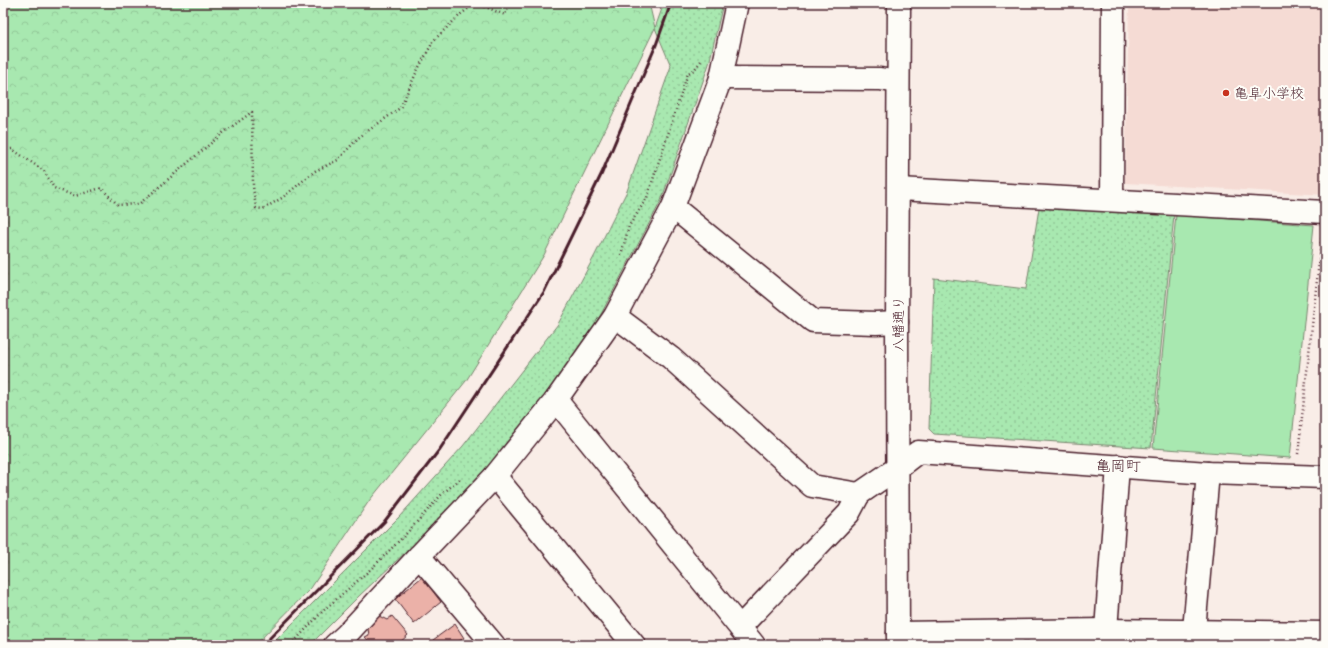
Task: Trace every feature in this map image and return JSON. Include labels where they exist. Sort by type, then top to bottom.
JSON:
[{"type":"street","points":[[345,642],[419,556],[496,476],[556,400],[614,316],[673,207],[721,78],[737,3]]},
{"type":"street","name":"八幡通り","points":[[898,639],[897,322],[899,3]]},
{"type":"street","points":[[1112,200],[1113,3]]},
{"type":"street","points":[[721,78],[880,79],[898,82]]},
{"type":"street","points":[[899,189],[1325,212]]},
{"type":"street","points":[[673,207],[813,322],[897,322]]},
{"type":"street","points":[[614,316],[672,358],[812,486],[859,494]]},
{"type":"street","points":[[556,400],[754,645]]},
{"type":"street","points":[[740,627],[849,512],[859,494],[918,452],[1208,472],[1325,477]]},
{"type":"street","points":[[1106,630],[1118,466]]},
{"type":"street","points":[[1194,630],[1208,472]]},
{"type":"street","points":[[496,476],[634,645]]},
{"type":"street","points":[[419,556],[494,645]]},
{"type":"street","points":[[898,639],[1106,630],[1194,630],[1325,633]]},
{"type":"path","points":[[3,150],[12,149],[44,171],[54,188],[75,196],[101,188],[118,205],[139,204],[223,133],[252,112],[253,186],[256,208],[263,208],[282,198],[315,171],[338,160],[358,138],[400,108],[418,69],[434,40],[460,14],[476,3],[505,15],[510,3]]},
{"type":"path","points":[[619,262],[629,226],[647,198],[688,73],[694,70],[702,60]]},
{"type":"path","points":[[1296,476],[1325,212]]},
{"type":"path","points":[[291,645],[323,611],[372,568],[405,535],[442,494],[465,474]]},
{"type":"shaded area","name":"亀阜小学校","points":[[1129,3],[1325,3],[1325,195],[1125,183]]},
{"type":"shaded area","points":[[1025,630],[1325,645],[1024,645]]},
{"type":"green space","points":[[3,3],[649,3],[655,28],[544,255],[466,381],[369,501],[311,588],[255,645],[3,645]]},
{"type":"green space","points":[[664,3],[723,3],[709,64],[661,201],[591,333],[493,466],[424,535],[359,596],[310,645],[271,645],[399,517],[463,446],[558,324],[627,191],[671,66],[655,28]]},
{"type":"green space","points":[[1039,208],[1174,215],[1151,448],[934,434],[929,429],[934,278],[1026,289]]},
{"type":"green space","points":[[1176,215],[1314,225],[1290,458],[1153,448]]},
{"type":"building","points":[[422,577],[441,602],[414,624],[395,599]]},
{"type":"building","points":[[377,615],[387,620],[392,616],[408,635],[397,645],[372,645],[365,637],[369,635],[367,623]]},
{"type":"building","points":[[455,624],[464,638],[453,645],[436,645],[433,640]]},
{"type":"building","points":[[1283,637],[1325,637],[1325,645],[1283,645]]},
{"type":"railway","points":[[263,645],[384,522],[440,449],[544,292],[602,173],[656,45],[671,3]]},
{"type":"place","name":"亀阜小学校","points":[[1226,93]]},
{"type":"district","name":"亀岡町","points":[[1118,466]]}]
